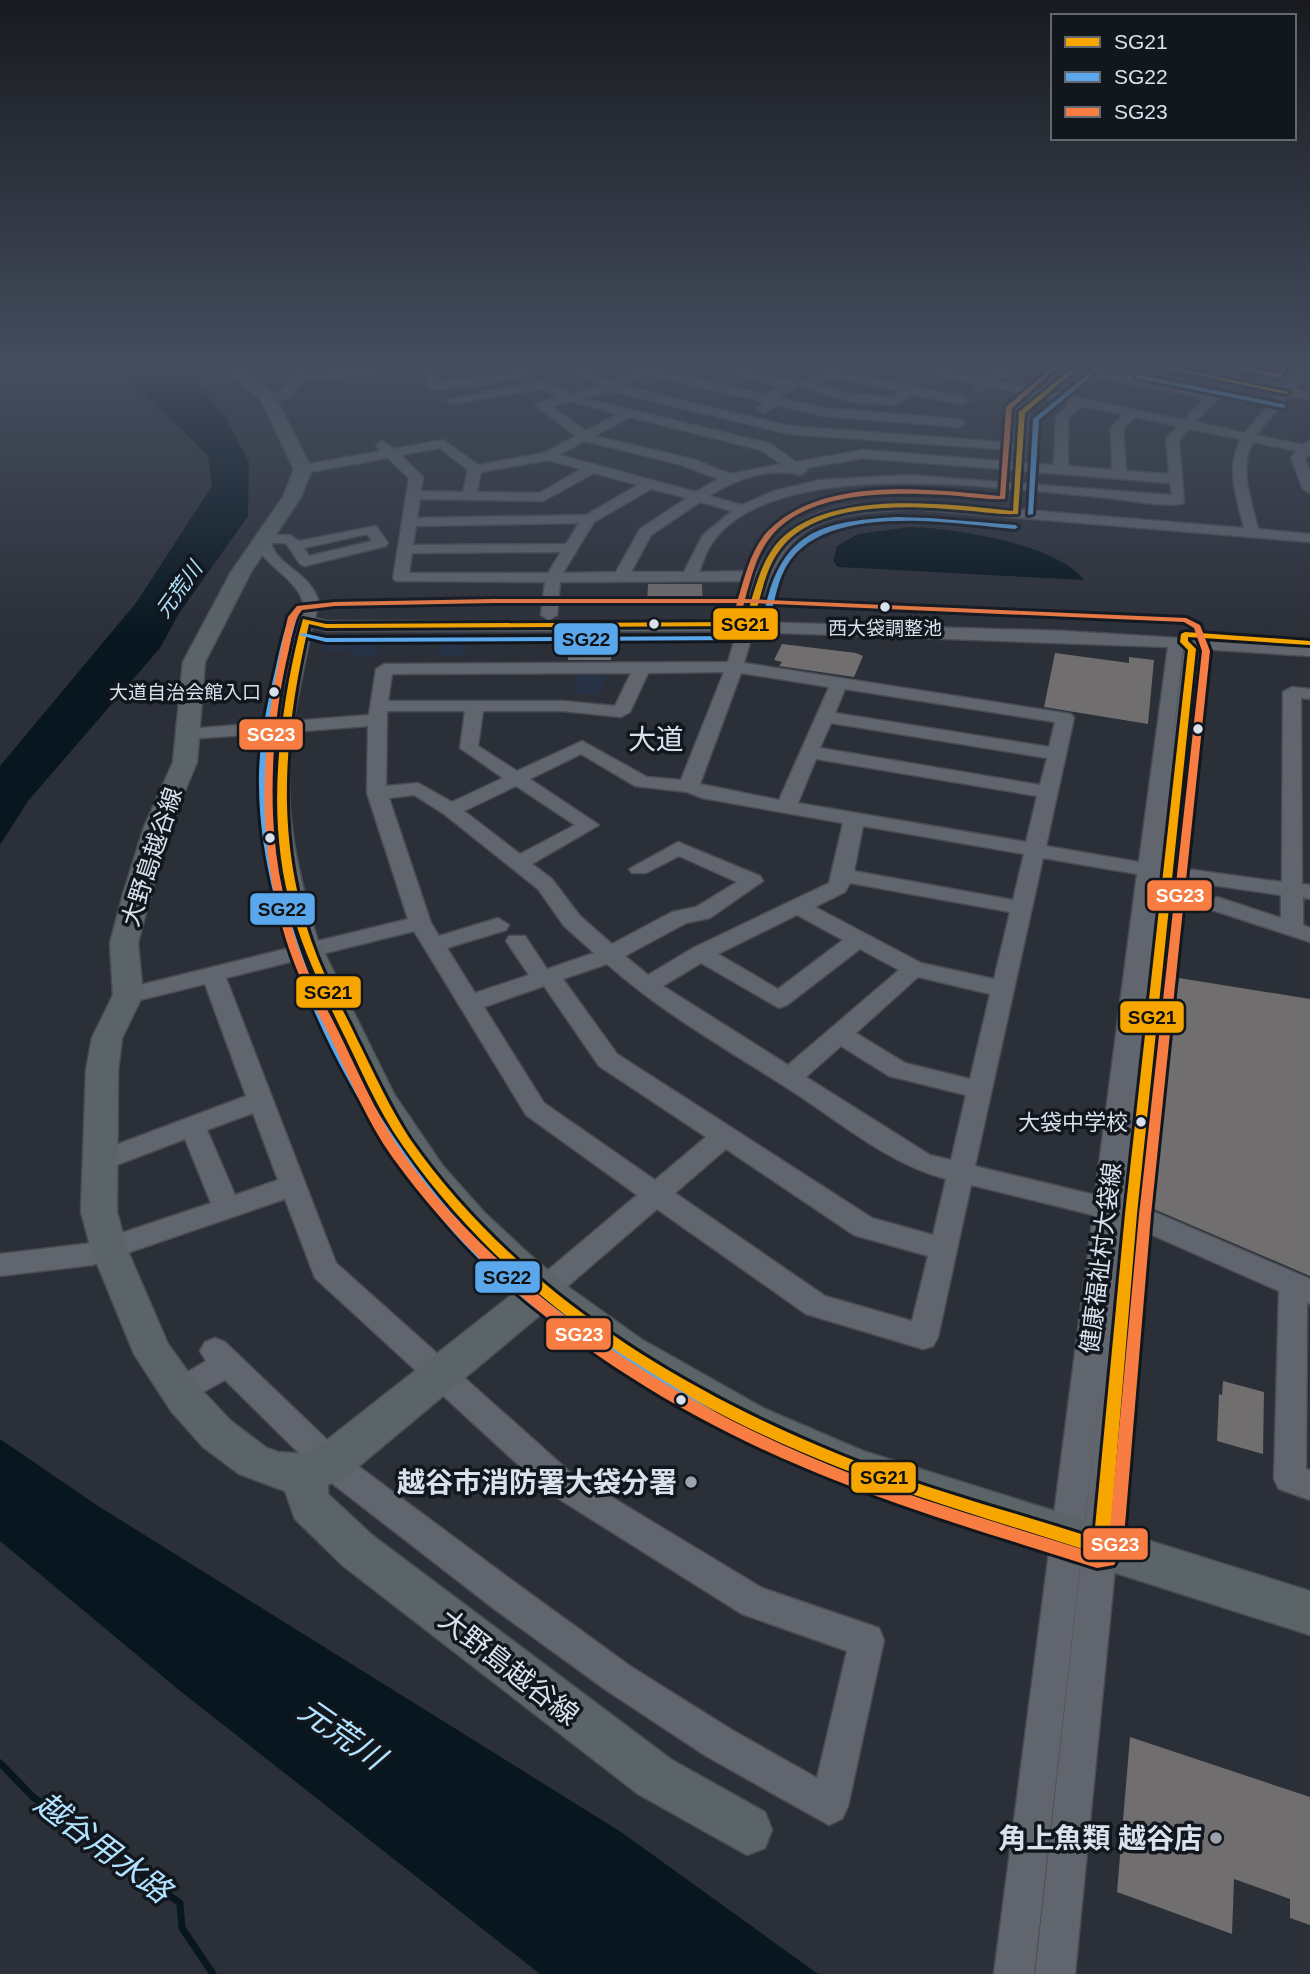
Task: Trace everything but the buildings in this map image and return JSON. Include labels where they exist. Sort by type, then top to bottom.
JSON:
[{"type":"main road","points":[[296,455],[303,469]]},
{"type":"main road","name":"大野島越谷線","points":[[128,995],[124,943],[157,827],[185,762],[188,694],[194,663],[219,611],[262,538],[292,497],[303,469]]},
{"type":"main road","points":[[310,951],[369,1075],[407,1143],[479,1231],[544,1290],[657,1368],[771,1433],[896,1482],[1310,1613]]},
{"type":"main road","points":[[128,995],[107,1038],[102,1070],[99,1212],[109,1249],[153,1354],[180,1392],[217,1434],[253,1461],[278,1471],[321,1469],[544,1290]]},
{"type":"main road","name":"大野島越谷線","points":[[321,1469],[306,1491],[310,1505],[357,1550],[654,1777],[747,1830]]},
{"type":"street","points":[[303,469],[361,455]]},
{"type":"street","points":[[392,455],[415,477],[401,578],[763,576]]},
{"type":"street","points":[[457,455],[475,469],[548,456],[651,482],[744,510]]},
{"type":"street","points":[[659,455],[687,462],[729,478]]},
{"type":"street","points":[[687,462],[699,455]]},
{"type":"street","points":[[778,455],[819,486]]},
{"type":"street","points":[[621,577],[645,532],[729,478],[857,455]]},
{"type":"street","points":[[878,455],[1176,479]]},
{"type":"street","points":[[1016,513],[1019,455]]},
{"type":"street","points":[[1062,455],[1062,470]]},
{"type":"street","points":[[1118,455],[1119,475]]},
{"type":"street","points":[[690,576],[708,539],[744,510],[786,494],[819,486],[907,479],[1179,500],[1174,455]]},
{"type":"street","points":[[1242,455],[1239,467],[1252,533]]},
{"type":"street","points":[[1301,455],[1298,458],[1310,489]]},
{"type":"street","points":[[414,495],[543,497],[593,468]]},
{"type":"street","points":[[469,496],[475,469]]},
{"type":"street","points":[[549,615],[553,577],[589,519],[651,482]]},
{"type":"street","points":[[691,787],[690,781],[735,667],[763,576],[782,542],[793,531],[842,512],[914,505],[1310,538]]},
{"type":"street","points":[[410,522],[589,519]]},
{"type":"street","points":[[295,546],[371,529],[381,542],[305,561],[290,539],[262,538],[265,551],[302,580],[310,592],[282,727],[278,813],[285,857],[310,951]]},
{"type":"street","points":[[407,549],[570,548]]},
{"type":"street","points":[[306,621],[335,618],[549,615],[986,623],[1184,638],[1310,651]]},
{"type":"street","points":[[306,621],[326,626],[749,620],[1104,645],[1184,638],[1310,643]]},
{"type":"street","name":"健康福祉村大袋線","points":[[1083,1542],[1159,872],[1192,649],[1184,638]]},
{"type":"street","points":[[187,734],[282,727],[378,713],[475,706],[563,706],[621,712],[642,667]]},
{"type":"street","points":[[735,667],[1065,718],[923,1337],[816,1306],[535,1109],[420,923],[377,793],[378,713],[384,669],[735,667]]},
{"type":"street","points":[[786,807],[839,683]]},
{"type":"street","points":[[1217,904],[1301,932],[1301,735],[1292,692],[1310,694]]},
{"type":"street","points":[[475,706],[469,748],[589,825],[516,864]]},
{"type":"street","points":[[825,717],[1056,754]]},
{"type":"street","points":[[938,773],[950,737]]},
{"type":"street","points":[[451,810],[582,747],[642,782],[691,787],[702,792],[1159,872],[1301,891]]},
{"type":"street","points":[[810,752],[1048,792]]},
{"type":"street","points":[[377,793],[418,789],[451,810],[516,864],[545,884],[572,921],[646,986],[923,1163],[1119,1211],[1301,1288],[1290,1479],[1310,1485]]},
{"type":"street","points":[[646,986],[701,953],[801,908],[838,887],[843,875],[854,819]]},
{"type":"street","points":[[471,1003],[610,955],[680,917],[702,913],[753,881],[678,848],[639,869]]},
{"type":"street","points":[[843,875],[1022,908]]},
{"type":"street","points":[[801,908],[914,969],[1003,989]]},
{"type":"street","points":[[128,995],[420,923]]},
{"type":"street","points":[[434,945],[498,925]]},
{"type":"street","points":[[701,953],[779,1000],[859,939]]},
{"type":"street","points":[[517,941],[608,1060],[864,1227],[944,1249]]},
{"type":"street","points":[[788,1079],[914,969]]},
{"type":"street","points":[[180,1392],[221,1357],[321,1469],[618,1678],[719,1743],[829,1806],[867,1640],[754,1602],[559,1482],[324,1270],[258,1101],[213,975]]},
{"type":"street","points":[[840,1034],[898,1070],[980,1090]]},
{"type":"street","points":[[98,1162],[258,1101]]},
{"type":"street","points":[[192,1125],[227,1208]]},
{"type":"street","points":[[544,1290],[723,1137]]},
{"type":"street","points":[[0,1265],[92,1254],[292,1186]]},
{"type":"street","name":"健康福祉村大袋線","points":[[1083,1542],[1119,1211]]},
{"type":"street","points":[[1014,1974],[1023,1904],[1083,1542]]},
{"type":"street","points":[[1055,1974],[1083,1542]]},
{"type":"shaded area","points":[[443,633],[469,633],[465,656],[437,656]]},
{"type":"shaded area","points":[[379,636],[377,656],[351,656],[351,651],[320,652],[327,637]]},
{"type":"shaded area","points":[[577,674],[606,674],[601,694],[577,694]]},
{"type":"water","name":"元荒川","points":[[245,455],[249,462],[248,516],[178,615],[160,648],[28,801],[0,845],[0,766],[136,603],[212,486],[208,456]]},
{"type":"water","points":[[910,527],[1003,540],[1052,557],[1071,567],[1084,580],[838,567],[833,561],[837,546],[858,534]]},
{"type":"water","name":"元荒川","points":[[0,1439],[98,1506],[621,1832],[818,1974],[540,1974],[179,1690],[0,1541]]},
{"type":"waterway","name":"越谷用水路","points":[[0,1763],[33,1797],[180,1903],[182,1928],[213,1974]]},
{"type":"transit line","name":"SG23","points":[[738,611],[750,570],[764,540],[793,515],[819,503],[849,495],[881,492],[946,493],[1003,498],[1006,455]]},
{"type":"transit line","name":"SG21","points":[[1016,513],[1019,455]]},
{"type":"transit line","name":"SG22","points":[[1030,514],[1034,455]]},
{"type":"transit line","name":"SG21","points":[[306,621],[326,626],[748,624],[770,559],[783,541],[805,525],[832,514],[894,505],[1016,513]]},
{"type":"transit line","name":"SG22","points":[[303,635],[326,640],[751,638],[761,630],[776,581],[790,554],[809,538],[835,527],[864,521],[896,519],[1015,527]]},
{"type":"transit line","name":"SG23","points":[[494,601],[752,601],[1186,620],[1197,627],[1206,651],[1145,1215],[1115,1549],[1109,1560],[1097,1561],[838,1475],[712,1418],[652,1384],[594,1346],[539,1304],[487,1258],[440,1208],[397,1154],[379,1126],[304,975],[283,912],[274,870],[268,786],[270,744],[282,660],[292,617],[300,608],[335,604],[494,601]]},
{"type":"transit line","name":"SG22","points":[[293,617],[272,702],[265,745],[263,788],[268,846],[282,907],[302,970],[360,1091],[395,1147],[432,1198],[496,1267],[524,1292],[584,1336],[709,1415]]},
{"type":"transit line","name":"SG21","points":[[306,621],[288,704],[281,787],[288,870],[297,911],[319,973],[383,1103],[407,1143],[448,1197],[494,1246],[545,1292],[599,1333],[657,1371],[717,1404],[839,1461],[937,1496],[1101,1548],[1131,1214],[1192,649],[1184,642]]},
{"type":"transit line","name":"SG21","points":[[1184,642],[1185,634],[1310,643]]},
{"type":"place","name":"西大袋調整池","points":[[885,607]]},
{"type":"place","name":"大道自治会館入口","points":[[274,692]]},
{"type":"place","name":"大袋中学校","points":[[1141,1122]]},
{"type":"place","name":"越谷市消防署大袋分署","points":[[691,1482]]},
{"type":"place","name":"角上魚類 越谷店","points":[[1216,1838]]},
{"type":"district","name":"大道","points":[[656,739]]}]
